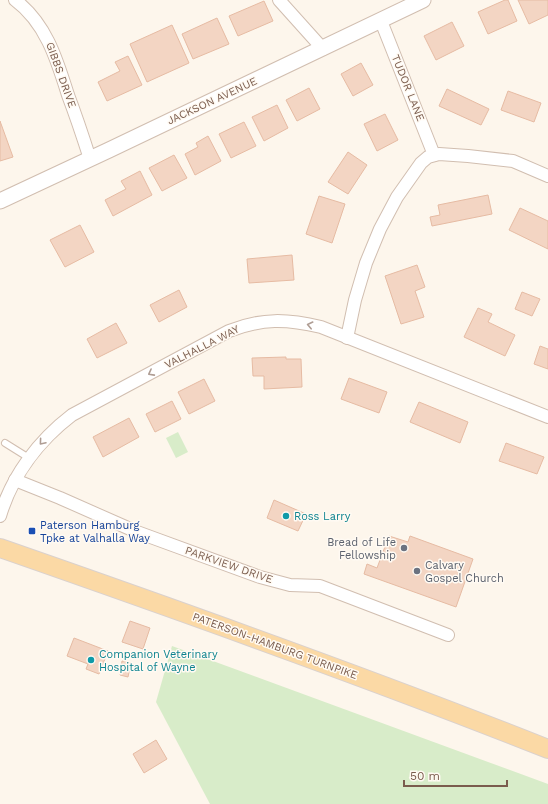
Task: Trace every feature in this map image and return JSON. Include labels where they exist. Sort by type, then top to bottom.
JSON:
[{"type":"main road","name":"PATERSON-HAMBURG TURNPIKE","points":[[0,548],[187,614],[484,723],[548,749]]},
{"type":"street","name":"GIBBS DRIVE","points":[[15,0],[33,17],[45,34],[54,51],[90,158]]},
{"type":"street","points":[[279,0],[323,49]]},
{"type":"street","name":"JACKSON AVENUE","points":[[0,201],[323,49],[423,0]]},
{"type":"street","name":"TUDOR LANE","points":[[381,21],[434,155]]},
{"type":"street","points":[[347,338],[355,300],[366,263],[380,229],[397,197],[421,163],[428,157],[439,154],[513,161],[548,176]]},
{"type":"street","name":"VALHALLA WAY","points":[[0,516],[5,500],[15,480],[29,458],[45,439],[72,415],[229,331],[255,322],[277,320],[299,322],[321,327],[548,416]]},
{"type":"street","name":"PARKVIEW DRIVE","points":[[15,480],[137,532],[260,577],[290,586],[320,586],[448,635]]},
{"type":"lane","points":[[5,443],[29,458]]},
{"type":"green space","points":[[178,432],[188,452],[176,458],[166,438]]},
{"type":"green space","points":[[172,646],[548,784],[548,804],[210,804],[156,702]]},
{"type":"building","points":[[508,0],[517,21],[488,34],[478,12]]},
{"type":"building","points":[[518,0],[548,0],[548,15],[529,24]]},
{"type":"building","points":[[264,1],[273,21],[238,36],[229,16]]},
{"type":"building","points":[[217,18],[229,44],[193,59],[182,34]]},
{"type":"building","points":[[452,22],[464,46],[436,60],[424,36]]},
{"type":"building","points":[[172,25],[189,63],[147,82],[130,44]]},
{"type":"building","points":[[128,56],[142,85],[107,101],[98,82],[120,71],[115,62]]},
{"type":"building","points":[[361,63],[373,85],[353,96],[341,74]]},
{"type":"building","points":[[309,88],[320,109],[297,121],[286,100]]},
{"type":"building","points":[[447,89],[489,109],[481,125],[439,106]]},
{"type":"building","points":[[508,91],[541,103],[534,122],[501,110]]},
{"type":"building","points":[[277,105],[288,128],[264,141],[252,117]]},
{"type":"building","points":[[385,114],[398,140],[377,151],[364,124]]},
{"type":"building","points":[[0,121],[13,157],[0,161]]},
{"type":"building","points":[[244,122],[256,146],[231,158],[219,134]]},
{"type":"building","points":[[208,136],[221,161],[195,175],[185,154],[198,147],[196,143]]},
{"type":"building","points":[[348,152],[367,165],[348,194],[328,182]]},
{"type":"building","points":[[174,155],[187,178],[162,191],[149,168]]},
{"type":"building","points":[[140,171],[152,195],[113,216],[105,200],[126,189],[121,181]]},
{"type":"building","points":[[488,195],[492,214],[432,226],[430,217],[440,215],[438,205]]},
{"type":"building","points":[[319,196],[345,204],[332,243],[306,234]]},
{"type":"building","points":[[520,208],[548,221],[548,249],[509,230]]},
{"type":"building","points":[[80,225],[94,252],[65,267],[50,240]]},
{"type":"building","points":[[292,255],[294,280],[249,283],[247,259]]},
{"type":"building","points":[[417,265],[425,287],[415,291],[424,317],[401,324],[385,276]]},
{"type":"building","points":[[179,290],[187,307],[159,322],[150,305]]},
{"type":"building","points":[[522,292],[540,299],[532,316],[515,309]]},
{"type":"building","points":[[478,308],[492,314],[488,322],[515,335],[505,356],[464,337]]},
{"type":"building","points":[[116,323],[127,343],[97,358],[87,339]]},
{"type":"building","points":[[540,346],[548,349],[548,369],[534,364]]},
{"type":"building","points":[[286,357],[286,359],[301,359],[302,387],[264,389],[264,376],[253,376],[252,358]]},
{"type":"building","points":[[349,378],[387,392],[379,413],[341,399]]},
{"type":"building","points":[[204,379],[215,401],[189,414],[178,392]]},
{"type":"building","points":[[172,401],[181,419],[155,432],[146,414]]},
{"type":"building","points":[[419,402],[468,422],[460,443],[410,422]]},
{"type":"building","points":[[129,418],[139,437],[103,457],[93,437]]},
{"type":"building","points":[[506,443],[544,457],[537,474],[499,461]]},
{"type":"building","name":"Ross Larry","points":[[274,500],[306,514],[298,531],[267,518]]},
{"type":"building","points":[[29,528],[35,530],[34,534],[28,532]]},
{"type":"building","name":"Calvary Gospel Church","points":[[389,536],[408,542],[410,536],[473,559],[456,607],[364,574],[367,564],[377,568]]},
{"type":"building","points":[[130,621],[150,628],[143,649],[122,642]]},
{"type":"building","name":"Companion Veterinary Hospital of Wayne","points":[[74,638],[108,651],[99,674],[86,669],[88,664],[67,656]]},
{"type":"building","points":[[122,661],[131,663],[128,677],[120,675]]},
{"type":"building","points":[[156,740],[167,759],[144,773],[133,754]]},
{"type":"place","name":"Ross Larry","points":[[286,516]]},
{"type":"place","name":"Paterson Hamburg Tpke at Valhalla Way","points":[[32,531]]},
{"type":"place","name":"Bread of Life Fellowship","points":[[404,548]]},
{"type":"place","name":"Calvary Gospel Church","points":[[417,571]]},
{"type":"place","name":"Companion Veterinary Hospital of Wayne","points":[[91,660]]}]
